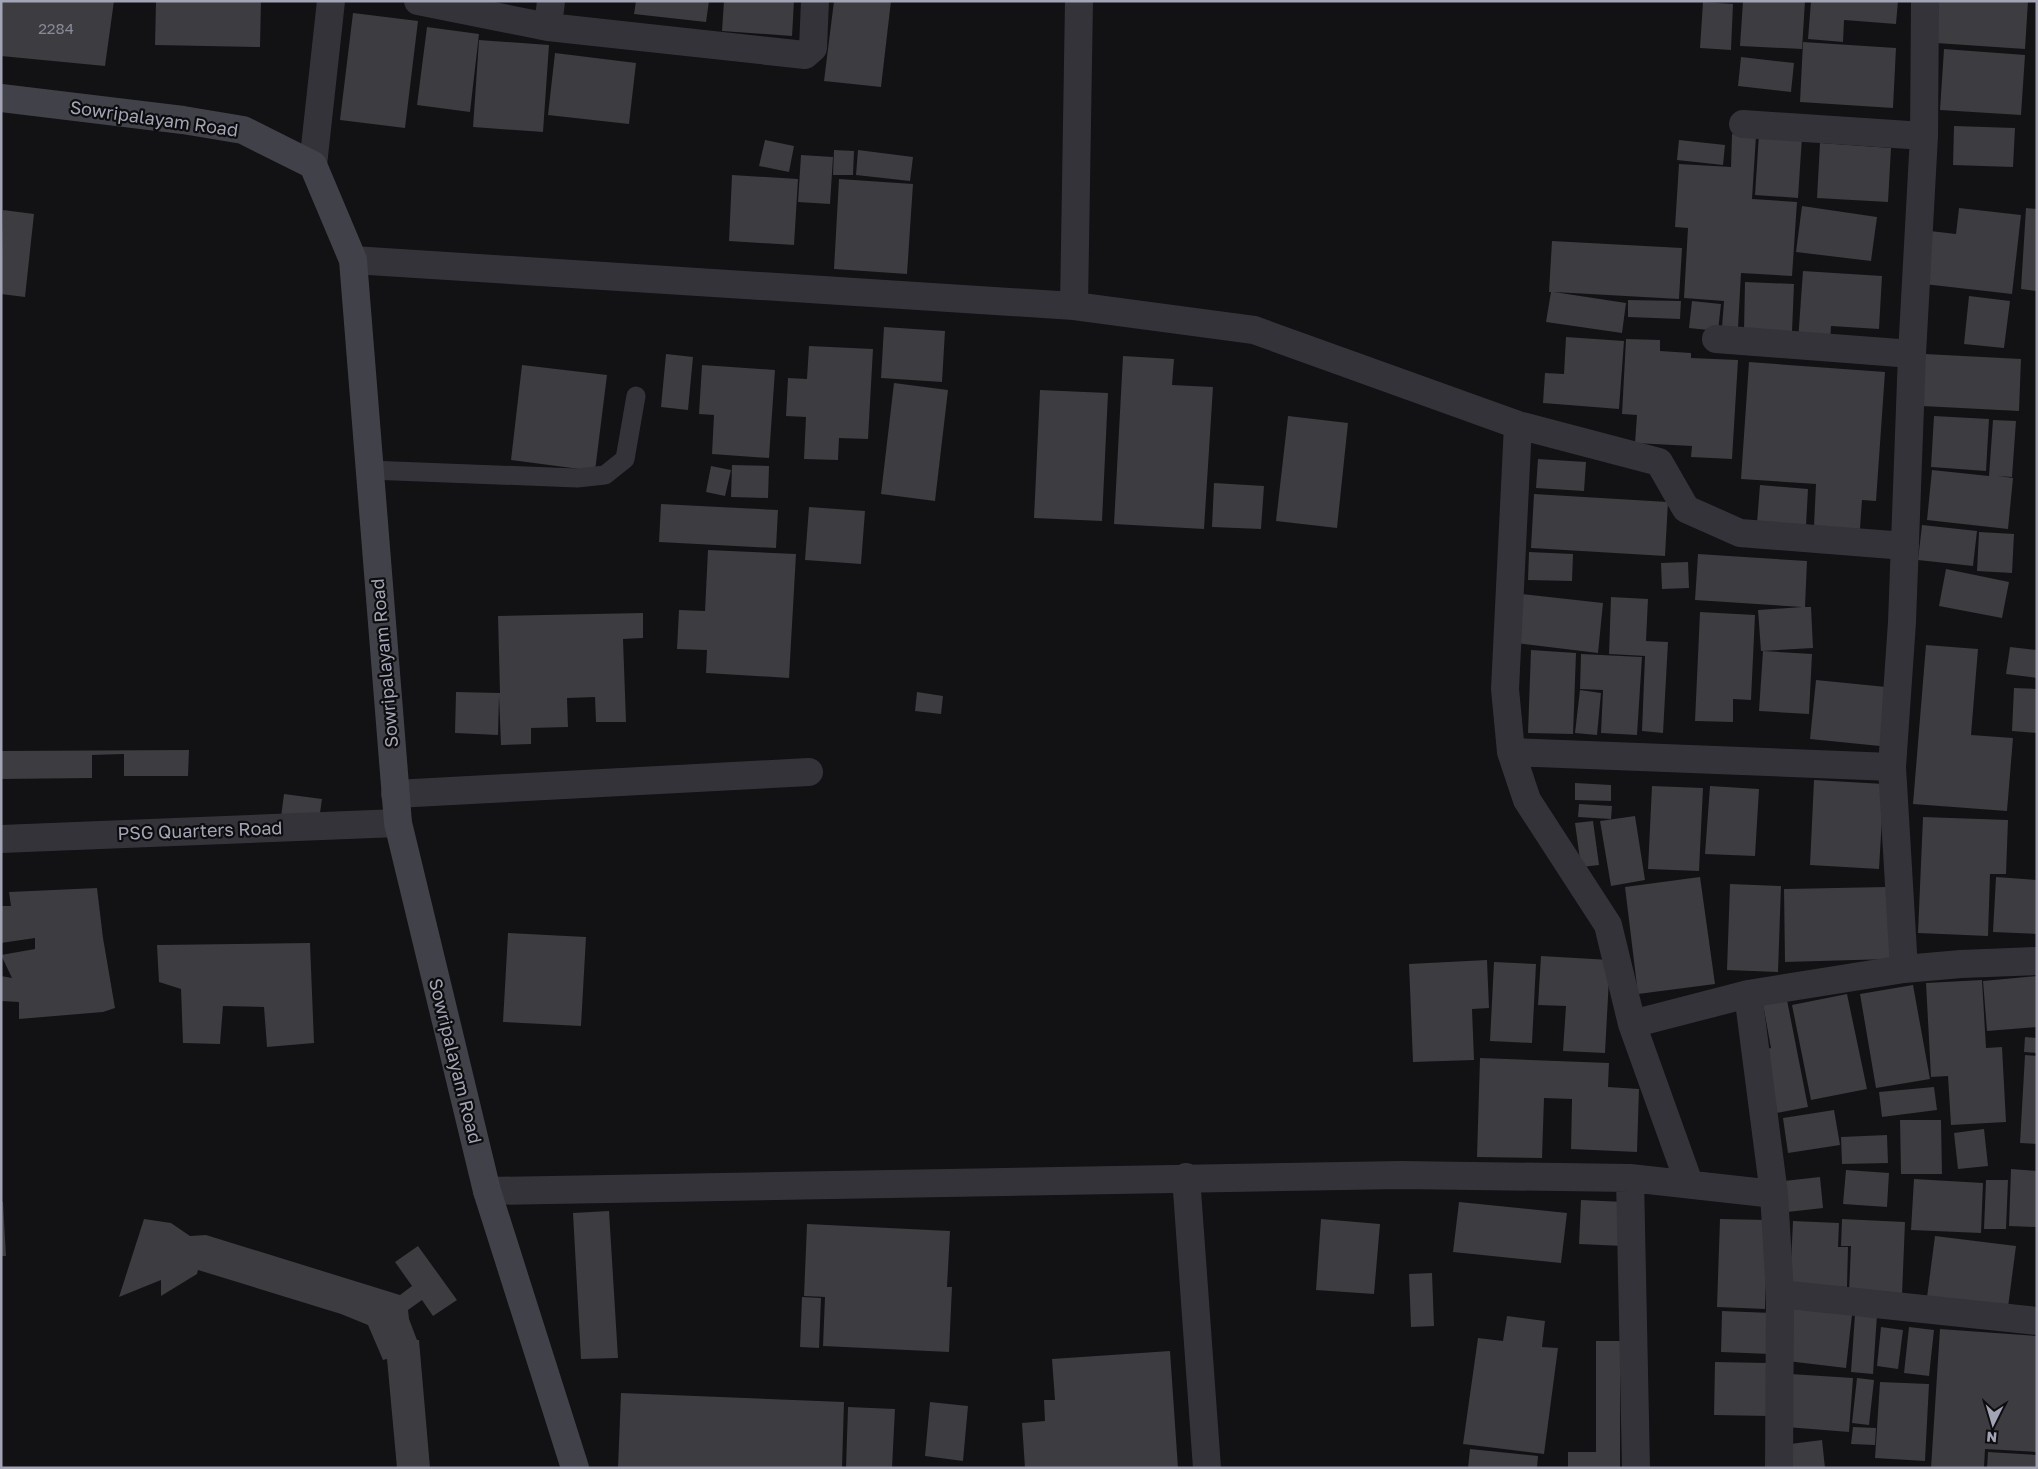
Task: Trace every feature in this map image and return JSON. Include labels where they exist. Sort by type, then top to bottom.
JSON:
[{"type":"street","points":[[312,165],[331,1]]},
{"type":"street","points":[[418,1],[550,14],[805,56],[813,48],[815,1]]},
{"type":"street","points":[[1074,306],[1079,1]]},
{"type":"street","points":[[1904,969],[1892,766],[1905,546],[1912,354],[1924,136],[1925,1]]},
{"type":"street","name":"Sowripalayam Road","points":[[1,98],[183,120],[243,130],[312,165],[353,260],[398,823],[487,1191],[575,1468]]},
{"type":"street","points":[[1743,124],[1924,136]]},
{"type":"street","points":[[353,260],[1074,306],[1254,330],[1518,425],[1659,462],[1686,509],[1740,533],[1905,546]]},
{"type":"street","points":[[1716,339],[1912,354]]},
{"type":"street","points":[[1518,425],[1504,689],[1512,752],[1527,800],[1608,925],[1632,1024],[1689,1183]]},
{"type":"street","points":[[1512,752],[1892,766]]},
{"type":"street","points":[[396,794],[809,772]]},
{"type":"street","name":"PSG Quarters Road","points":[[1,839],[398,823]]},
{"type":"street","points":[[1632,1024],[1748,994],[1904,969],[1961,964],[2037,961]]},
{"type":"street","points":[[1748,994],[1774,1194],[1780,1294],[1779,1468]]},
{"type":"street","points":[[487,1191],[1186,1177],[1401,1175],[1630,1178],[1689,1183],[1774,1194]]},
{"type":"street","points":[[1186,1177],[1207,1468]]},
{"type":"street","points":[[1630,1178],[1636,1468]]},
{"type":"street","points":[[1780,1294],[2037,1321]]},
{"type":"lane","points":[[370,470],[545,478],[577,478],[605,475],[625,459],[636,396]]},
{"type":"building","points":[[1,1],[114,1],[105,66],[1,56]]},
{"type":"building","points":[[156,1],[261,1],[260,47],[155,45]]},
{"type":"building","points":[[636,1],[709,1],[706,22],[634,14]]},
{"type":"building","points":[[724,1],[794,1],[792,36],[722,31]]},
{"type":"building","points":[[834,1],[891,1],[881,87],[824,81]]},
{"type":"building","points":[[1743,1],[1805,1],[1802,49],[1740,46]]},
{"type":"building","points":[[1811,1],[1898,1],[1896,24],[1844,20],[1843,42],[1808,39]]},
{"type":"building","points":[[1939,1],[2028,1],[2025,49],[1936,43]]},
{"type":"building","points":[[1703,2],[1733,4],[1731,50],[1700,48]]},
{"type":"building","points":[[353,13],[418,21],[405,128],[340,120]]},
{"type":"building","points":[[427,27],[479,34],[470,112],[417,105]]},
{"type":"building","points":[[479,40],[549,45],[543,132],[473,127]]},
{"type":"building","points":[[1803,42],[1896,48],[1893,108],[1800,102]]},
{"type":"building","points":[[1944,49],[2025,55],[2021,115],[1940,110]]},
{"type":"building","points":[[555,53],[636,63],[629,124],[548,115]]},
{"type":"building","points":[[1741,57],[1794,63],[1791,92],[1738,86]]},
{"type":"building","points":[[1954,126],[2015,128],[2013,167],[1953,165]]},
{"type":"building","points":[[1732,134],[1756,136],[1752,199],[1797,202],[1792,276],[1741,273],[1738,328],[1722,327],[1724,301],[1684,298],[1688,228],[1675,227],[1679,164],[1731,167]]},
{"type":"building","points":[[1759,134],[1802,137],[1798,198],[1755,195]]},
{"type":"building","points":[[765,140],[794,146],[789,172],[759,166]]},
{"type":"building","points":[[1679,140],[1725,145],[1723,165],[1677,160]]},
{"type":"building","points":[[1820,143],[1891,148],[1888,202],[1817,198]]},
{"type":"building","points":[[834,150],[854,151],[853,175],[833,175]]},
{"type":"building","points":[[858,150],[913,157],[910,181],[856,175]]},
{"type":"building","points":[[801,155],[833,157],[830,204],[798,202]]},
{"type":"building","points":[[732,175],[798,179],[794,245],[729,241]]},
{"type":"building","points":[[839,179],[913,184],[907,274],[834,269]]},
{"type":"building","points":[[1802,206],[1877,217],[1871,261],[1796,252]]},
{"type":"building","points":[[1959,208],[2021,215],[2012,294],[1924,284],[1930,231],[1956,234]]},
{"type":"building","points":[[2026,208],[2037,209],[2037,291],[2021,289]]},
{"type":"building","points":[[3,210],[34,214],[25,297],[1,294]]},
{"type":"building","points":[[1552,241],[1682,248],[1679,299],[1554,292],[1626,303],[1622,333],[1546,322],[1551,292],[1549,292]]},
{"type":"building","points":[[1803,271],[1882,276],[1879,329],[1831,326],[1830,344],[1798,341]]},
{"type":"building","points":[[1745,282],[1794,284],[1792,332],[1744,330]]},
{"type":"building","points":[[1969,296],[2010,301],[2004,348],[1964,344]]},
{"type":"building","points":[[1628,300],[1681,301],[1680,319],[1628,317]]},
{"type":"building","points":[[1692,301],[1721,304],[1718,331],[1689,328]]},
{"type":"building","points":[[884,327],[945,331],[942,382],[881,378]]},
{"type":"building","points":[[1566,337],[1624,341],[1619,409],[1543,403],[1545,373],[1564,374]]},
{"type":"building","points":[[1626,339],[1660,340],[1660,351],[1691,353],[1691,358],[1738,360],[1732,459],[1691,457],[1692,446],[1635,443],[1637,415],[1622,414]]},
{"type":"building","points":[[809,346],[873,349],[868,439],[839,438],[838,460],[804,459],[806,417],[786,416],[788,378],[807,379]]},
{"type":"building","points":[[666,354],[693,357],[688,410],[661,407]]},
{"type":"building","points":[[1925,354],[2021,359],[2019,411],[1922,406]]},
{"type":"building","points":[[1123,356],[1174,359],[1172,385],[1213,387],[1204,529],[1114,524]]},
{"type":"building","points":[[1749,362],[1885,372],[1876,501],[1862,500],[1860,529],[1814,526],[1816,484],[1741,479]]},
{"type":"building","points":[[522,365],[607,375],[595,471],[511,460]]},
{"type":"building","points":[[702,365],[775,370],[769,458],[712,454],[714,415],[699,414]]},
{"type":"building","points":[[894,383],[948,390],[935,501],[881,494]]},
{"type":"building","points":[[1040,390],[1108,393],[1102,521],[1034,518]]},
{"type":"building","points":[[1288,416],[1348,423],[1337,528],[1276,521]]},
{"type":"building","points":[[1934,416],[1989,419],[1986,471],[1931,467]]},
{"type":"building","points":[[1993,420],[2016,421],[2012,477],[1998,476],[2013,478],[2008,529],[1927,520],[1932,470],[1989,476]]},
{"type":"building","points":[[1538,459],[1586,462],[1584,491],[1536,488]]},
{"type":"building","points":[[732,465],[769,466],[768,498],[731,497]]},
{"type":"building","points":[[711,466],[731,470],[725,496],[706,492]]},
{"type":"building","points":[[1214,483],[1264,486],[1261,529],[1212,527]]},
{"type":"building","points":[[1760,485],[1808,489],[1806,526],[1757,523]]},
{"type":"building","points":[[1534,494],[1668,502],[1665,556],[1531,548]]},
{"type":"building","points":[[661,504],[778,510],[776,548],[659,542]]},
{"type":"building","points":[[809,507],[865,511],[861,564],[805,560]]},
{"type":"building","points":[[1922,525],[1977,531],[1973,566],[1918,560]]},
{"type":"building","points":[[1979,532],[2014,534],[2012,573],[1977,571]]},
{"type":"building","points":[[708,550],[796,554],[789,678],[706,673],[707,650],[677,649],[679,610],[705,611]]},
{"type":"building","points":[[1529,552],[1573,554],[1572,581],[1528,580]]},
{"type":"building","points":[[1698,554],[1807,561],[1805,607],[1811,607],[1813,648],[1761,651],[1758,610],[1802,607],[1695,600]]},
{"type":"building","points":[[1688,562],[1689,588],[1662,589],[1661,563]]},
{"type":"building","points":[[1946,569],[2009,582],[2002,618],[1939,606]]},
{"type":"building","points":[[1521,594],[1603,603],[1598,653],[1516,643]]},
{"type":"building","points":[[1611,597],[1648,599],[1646,641],[1668,642],[1663,733],[1642,731],[1645,656],[1609,654]]},
{"type":"building","points":[[1700,612],[1755,615],[1751,700],[1733,699],[1733,722],[1695,721]]},
{"type":"building","points":[[643,613],[643,638],[623,639],[626,722],[596,722],[595,697],[567,698],[568,727],[531,728],[531,744],[501,745],[499,696],[498,735],[455,733],[456,692],[500,693],[498,616]]},
{"type":"building","points":[[1926,645],[1978,649],[1971,735],[2013,738],[2007,811],[1913,804]]},
{"type":"building","points":[[2010,647],[2037,650],[2037,678],[2006,674]]},
{"type":"building","points":[[1531,650],[1576,653],[1573,734],[1528,733]]},
{"type":"building","points":[[1763,651],[1812,654],[1809,714],[1759,711]]},
{"type":"building","points":[[1581,654],[1642,657],[1637,735],[1601,733],[1603,690],[1580,689]]},
{"type":"building","points":[[1816,680],[1886,687],[1880,746],[1810,739]]},
{"type":"building","points":[[2014,688],[2037,689],[2037,733],[2012,731]]},
{"type":"building","points":[[1580,690],[1601,693],[1597,735],[1575,733]]},
{"type":"building","points":[[917,692],[943,696],[941,714],[915,711]]},
{"type":"building","points":[[189,750],[188,776],[124,776],[124,754],[92,755],[92,778],[1,779],[1,751]]},
{"type":"building","points":[[1814,780],[1884,784],[1879,869],[1810,865]]},
{"type":"building","points":[[1575,783],[1611,785],[1611,801],[1575,800]]},
{"type":"building","points":[[1652,786],[1703,788],[1699,871],[1648,869]]},
{"type":"building","points":[[1710,786],[1759,789],[1755,856],[1705,854]]},
{"type":"building","points":[[284,794],[322,799],[319,820],[281,817]]},
{"type":"building","points":[[1579,804],[1612,806],[1611,819],[1578,817]]},
{"type":"building","points":[[1635,816],[1645,880],[1611,886],[1600,821]]},
{"type":"building","points":[[1923,817],[2008,820],[2006,874],[1990,874],[1988,936],[1918,933]]},
{"type":"building","points":[[1593,821],[1599,865],[1581,867],[1575,823]]},
{"type":"building","points":[[1700,877],[1715,984],[1638,994],[1625,887]]},
{"type":"building","points":[[1996,877],[2037,880],[2037,934],[1993,932]]},
{"type":"building","points":[[1730,884],[1781,886],[1778,972],[1727,970]]},
{"type":"building","points":[[1887,887],[1890,959],[1785,962],[1784,889]]},
{"type":"building","points":[[97,888],[115,1008],[103,1012],[19,1019],[19,1002],[1,1001],[1,976],[12,978],[1,955],[35,949],[35,938],[1,943],[1,906],[11,906],[9,892]]},
{"type":"building","points":[[508,933],[586,937],[581,1026],[503,1022]]},
{"type":"building","points":[[310,943],[314,1043],[267,1047],[264,1007],[223,1006],[220,1044],[183,1043],[181,989],[159,982],[157,945]]},
{"type":"building","points":[[1541,956],[1610,960],[1605,1053],[1563,1051],[1566,1006],[1538,1005]]},
{"type":"building","points":[[1487,960],[1489,1008],[1472,1009],[1474,1060],[1413,1062],[1409,964]]},
{"type":"building","points":[[1494,962],[1536,964],[1532,1043],[1490,1041]]},
{"type":"building","points":[[2037,976],[2037,1027],[1987,1031],[1983,981]]},
{"type":"building","points":[[1982,980],[1986,1048],[2002,1047],[2006,1122],[1951,1125],[1948,1076],[1931,1077],[1926,983]]},
{"type":"building","points":[[1913,985],[1930,1079],[1876,1088],[1860,994]]},
{"type":"building","points":[[1847,994],[1867,1089],[1811,1100],[1792,1005]]},
{"type":"building","points":[[1787,1000],[1808,1107],[1776,1113],[1763,1050],[1771,1048],[1763,1004]]},
{"type":"building","points":[[2025,1037],[2037,1038],[2037,1053],[2024,1052]]},
{"type":"building","points":[[2025,1055],[2037,1056],[2037,1144],[2020,1143]]},
{"type":"building","points":[[1480,1058],[1609,1063],[1608,1087],[1639,1089],[1637,1152],[1571,1149],[1572,1099],[1544,1098],[1542,1158],[1477,1157]]},
{"type":"building","points":[[1934,1087],[1937,1110],[1882,1117],[1879,1092]]},
{"type":"building","points":[[1834,1110],[1840,1145],[1788,1153],[1783,1118]]},
{"type":"building","points":[[1900,1120],[1941,1120],[1942,1174],[1901,1174]]},
{"type":"building","points":[[1984,1129],[1988,1166],[1958,1169],[1954,1133]]},
{"type":"building","points":[[1887,1135],[1888,1163],[1842,1164],[1841,1137]]},
{"type":"building","points":[[2011,1169],[2037,1171],[2037,1227],[2009,1226]]},
{"type":"building","points":[[1846,1170],[1889,1173],[1887,1207],[1843,1204]]},
{"type":"building","points":[[1820,1177],[1823,1208],[1787,1212],[1784,1181]]},
{"type":"building","points":[[1914,1179],[1983,1183],[1981,1233],[1911,1230]]},
{"type":"building","points":[[1986,1180],[2008,1180],[2006,1229],[1984,1229]]},
{"type":"building","points":[[1581,1200],[1625,1202],[1623,1246],[1579,1244]]},
{"type":"building","points":[[1,1202],[3,1202],[6,1256],[1,1256]]},
{"type":"building","points":[[1459,1202],[1567,1213],[1561,1263],[1453,1252]]},
{"type":"building","points":[[609,1211],[618,1358],[581,1359],[573,1213]]},
{"type":"building","points":[[144,1219],[171,1223],[190,1236],[206,1235],[400,1295],[412,1286],[395,1262],[418,1246],[457,1300],[433,1316],[422,1300],[408,1310],[409,1319],[417,1340],[419,1340],[430,1468],[397,1468],[387,1359],[383,1360],[368,1325],[341,1314],[198,1270],[197,1274],[161,1296],[161,1280],[119,1297]]},
{"type":"building","points":[[1321,1219],[1380,1224],[1374,1294],[1316,1290]]},
{"type":"building","points":[[1720,1219],[1768,1220],[1765,1309],[1717,1307]]},
{"type":"building","points":[[1842,1219],[1905,1222],[1902,1295],[1849,1292],[1851,1246],[1841,1246]]},
{"type":"building","points":[[1793,1221],[1839,1223],[1838,1247],[1848,1247],[1847,1287],[1790,1285]]},
{"type":"building","points":[[807,1224],[950,1231],[947,1287],[952,1287],[949,1352],[823,1346],[825,1297],[804,1296]]},
{"type":"building","points":[[1935,1236],[2016,1246],[2007,1315],[1926,1305]]},
{"type":"building","points":[[1432,1273],[1434,1326],[1411,1327],[1409,1274]]},
{"type":"building","points":[[802,1297],[821,1298],[819,1348],[800,1347]]},
{"type":"building","points":[[1793,1309],[1852,1315],[1846,1368],[1787,1361]]},
{"type":"building","points":[[1722,1311],[1772,1313],[1770,1354],[1721,1352]]},
{"type":"building","points":[[1855,1314],[1877,1315],[1873,1374],[1851,1372]]},
{"type":"building","points":[[1507,1316],[1545,1321],[1542,1347],[1558,1348],[1544,1454],[1463,1444],[1478,1338],[1503,1341]]},
{"type":"building","points":[[1881,1327],[1903,1330],[1898,1369],[1877,1366]]},
{"type":"building","points":[[1909,1327],[1934,1330],[1929,1376],[1904,1373]]},
{"type":"building","points":[[1940,1329],[2037,1336],[2037,1452],[1985,1449],[1984,1468],[1931,1468]]},
{"type":"building","points":[[1596,1341],[1620,1341],[1620,1468],[1568,1468],[1568,1452],[1596,1452]]},
{"type":"building","points":[[1170,1351],[1178,1468],[1025,1468],[1022,1423],[1045,1421],[1044,1400],[1055,1400],[1052,1359]]},
{"type":"building","points":[[1715,1362],[1768,1363],[1768,1416],[1714,1415]]},
{"type":"building","points":[[1790,1374],[1853,1378],[1849,1432],[1786,1427]]},
{"type":"building","points":[[1857,1378],[1874,1380],[1869,1425],[1852,1423]]},
{"type":"building","points":[[1880,1382],[1929,1384],[1925,1461],[1875,1458]]},
{"type":"building","points":[[621,1393],[844,1402],[842,1468],[618,1468]]},
{"type":"building","points":[[930,1402],[968,1406],[963,1461],[925,1456]]},
{"type":"building","points":[[848,1407],[895,1409],[892,1468],[846,1468]]},
{"type":"building","points":[[1853,1427],[1876,1428],[1875,1445],[1851,1444]]},
{"type":"building","points":[[1822,1440],[1825,1468],[1792,1468],[1790,1444]]},
{"type":"building","points":[[1470,1449],[1538,1456],[1537,1468],[1468,1468]]},
{"type":"building","points":[[1988,1452],[2037,1455],[2037,1468],[1987,1468]]}]
